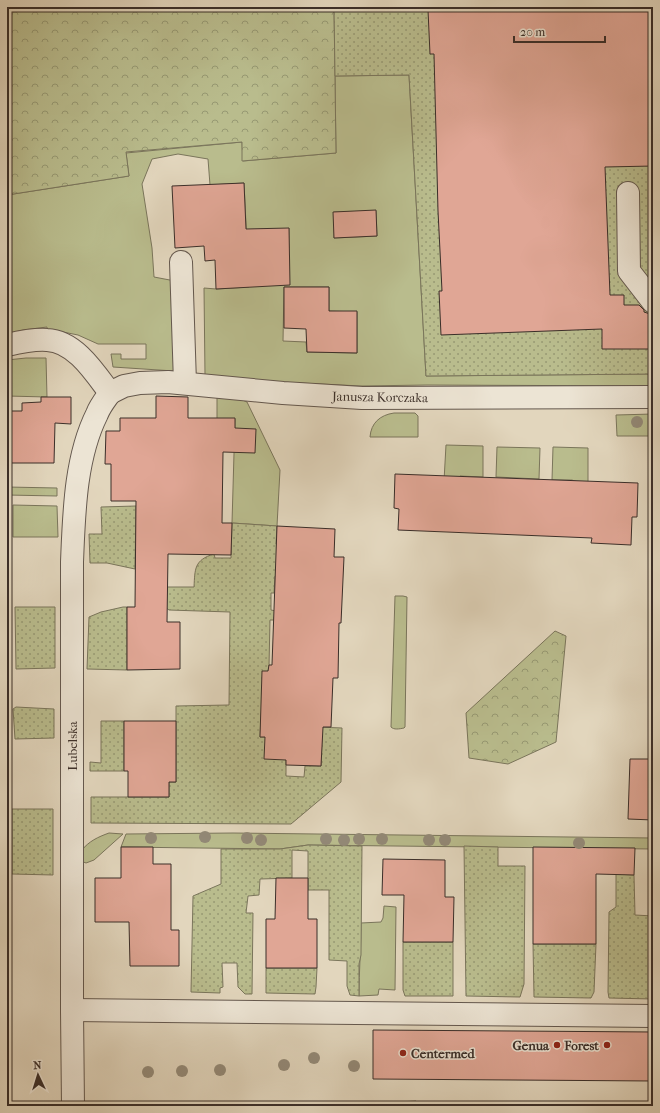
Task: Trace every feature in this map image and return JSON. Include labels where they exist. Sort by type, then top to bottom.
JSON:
[{"type":"street","points":[[628,193],[629,271],[653,302]]},
{"type":"street","points":[[181,262],[185,383]]},
{"type":"street","points":[[7,345],[21,342],[47,340],[63,344],[74,350],[87,362],[110,393]]},
{"type":"street","name":"Janusza Korczaka","points":[[110,393],[124,386],[140,383],[168,382],[283,393],[362,398],[653,397]]},
{"type":"street","name":"Lubelska","points":[[73,1106],[72,562],[74,516],[80,472],[86,445],[97,413],[110,393]]},
{"type":"street","points":[[72,1010],[653,1016]]},
{"type":"green space","points":[[7,7],[334,7],[336,153],[242,161],[242,142],[126,152],[129,176],[7,195]]},
{"type":"green space","points":[[334,7],[653,7],[653,374],[426,376],[409,75],[335,76]]},
{"type":"green space","points":[[409,75],[426,376],[650,374],[651,386],[361,386],[280,382],[205,375],[204,288],[216,289],[249,287],[244,183],[210,185],[208,159],[178,154],[152,159],[142,184],[152,248],[154,277],[175,281],[174,371],[113,367],[111,354],[121,354],[121,359],[146,359],[146,344],[98,344],[78,335],[47,330],[47,327],[7,334],[7,195],[129,176],[126,153],[242,142],[243,161],[336,153],[335,76]],"holes":[[[376,211],[377,236],[334,238],[334,212]],[[289,228],[289,248],[267,248]],[[284,287],[329,287],[329,311],[357,312],[357,353],[307,352],[306,342],[283,341]]]},
{"type":"green space","points":[[46,358],[47,397],[7,396],[7,360]]},
{"type":"green space","points":[[217,397],[236,397],[247,402],[280,470],[277,526],[232,523],[235,419],[217,419]]},
{"type":"green space","points":[[394,413],[415,413],[418,416],[418,437],[370,437],[372,428],[377,420]]},
{"type":"green space","points":[[653,414],[653,436],[617,436],[616,415]]},
{"type":"green space","points":[[446,445],[483,446],[483,477],[460,476],[460,482],[444,481]]},
{"type":"green space","points":[[497,447],[540,448],[539,479],[496,477]]},
{"type":"green space","points":[[553,447],[588,448],[588,486],[572,480],[552,480]]},
{"type":"green space","points":[[7,487],[57,488],[57,496],[7,495]]},
{"type":"green space","points":[[13,505],[57,506],[58,537],[13,537]]},
{"type":"green space","points":[[136,506],[135,569],[107,563],[90,563],[89,534],[102,534],[101,507]]},
{"type":"green space","points":[[232,523],[277,526],[276,544],[287,544],[280,576],[275,576],[274,593],[271,593],[271,610],[276,611],[276,620],[270,620],[269,666],[261,715],[260,737],[265,737],[286,760],[286,776],[304,777],[305,766],[321,766],[322,738],[317,727],[342,728],[341,782],[291,824],[91,823],[91,797],[169,797],[169,782],[176,782],[176,706],[229,705],[230,612],[169,610],[165,607],[165,587],[194,587],[195,570],[199,562],[207,556],[214,554],[215,558],[231,558]]},
{"type":"green space","points":[[395,596],[407,597],[405,727],[397,729],[391,727]]},
{"type":"green space","points":[[15,607],[55,607],[55,668],[16,669]]},
{"type":"green space","points":[[127,607],[127,670],[87,669],[89,617],[101,612]]},
{"type":"green space","points":[[555,631],[566,636],[556,742],[508,764],[469,758],[466,713]]},
{"type":"green space","points":[[16,707],[54,709],[54,738],[15,739],[13,709]]},
{"type":"green space","points":[[101,721],[124,721],[124,771],[90,771],[90,762],[101,763]]},
{"type":"green space","points":[[12,809],[53,809],[53,875],[12,874]]},
{"type":"green space","points":[[109,833],[123,834],[94,860],[86,863],[81,861],[81,851],[87,845]]},
{"type":"green space","points":[[233,833],[653,838],[653,849],[308,845],[280,849],[121,847],[126,834]]},
{"type":"green space","points":[[308,845],[362,846],[359,996],[350,995],[347,986],[347,961],[329,960],[329,890],[308,890],[308,851],[292,850],[292,878],[260,879],[259,895],[248,896],[246,913],[253,913],[252,994],[245,994],[238,987],[237,963],[222,963],[223,987],[220,988],[220,993],[191,992],[193,896],[221,884],[221,849],[280,849]]},
{"type":"green space","points":[[464,846],[498,847],[498,866],[525,866],[524,984],[520,997],[466,996]]},
{"type":"green space","points":[[616,874],[634,875],[635,915],[653,916],[653,999],[609,998],[609,912],[616,907]]},
{"type":"green space","points":[[384,906],[396,907],[395,990],[379,989],[378,995],[359,996],[361,923],[381,922],[383,918]]},
{"type":"green space","points":[[403,942],[453,942],[453,996],[405,996],[403,990]]},
{"type":"green space","points":[[533,944],[596,944],[594,992],[591,998],[534,997]]},
{"type":"green space","points":[[266,968],[317,968],[315,994],[266,993]]},
{"type":"green space","points":[[416,1101],[416,1106],[328,1106]]},
{"type":"building","points":[[502,7],[652,7],[653,9],[653,166],[605,167],[610,295],[624,295],[624,305],[639,305],[644,312],[650,314],[649,349],[602,349],[602,329],[441,335],[439,291],[442,291],[438,211],[434,54],[430,54],[428,10]]},
{"type":"building","points":[[244,183],[246,229],[289,228],[290,285],[216,289],[215,260],[205,261],[204,246],[175,248],[172,186]]},
{"type":"building","points":[[376,210],[377,236],[334,238],[333,212]]},
{"type":"building","points":[[284,287],[329,287],[329,311],[357,311],[357,353],[307,352],[306,329],[284,328]]},
{"type":"building","points":[[156,396],[188,397],[188,418],[235,418],[235,428],[256,429],[255,453],[223,452],[222,523],[232,523],[231,555],[168,554],[167,622],[180,622],[180,669],[127,670],[127,607],[135,607],[136,501],[111,501],[111,464],[105,464],[106,431],[120,431],[120,418],[156,418]]},
{"type":"building","points":[[41,397],[71,397],[71,424],[55,423],[54,463],[7,463],[7,411],[22,411],[22,403],[41,402]]},
{"type":"building","points":[[395,474],[638,483],[637,517],[632,517],[631,545],[591,543],[592,538],[398,530],[399,509],[394,508]]},
{"type":"building","points":[[277,526],[335,529],[334,557],[344,557],[341,623],[339,623],[338,678],[333,678],[331,727],[323,727],[321,766],[286,765],[286,760],[264,759],[265,737],[260,737],[262,671],[268,671],[269,665],[272,665]]},
{"type":"building","points":[[124,721],[176,721],[176,782],[169,782],[169,797],[128,797],[128,771],[124,771]]},
{"type":"building","points":[[630,759],[653,759],[653,820],[628,819]]},
{"type":"building","points":[[121,847],[153,847],[153,864],[171,864],[171,930],[179,930],[179,966],[130,966],[129,922],[95,922],[95,878],[121,878]]},
{"type":"building","points":[[533,847],[635,848],[634,875],[596,874],[596,944],[533,944]]},
{"type":"building","points":[[383,859],[445,860],[445,897],[454,897],[453,942],[403,942],[404,895],[382,895]]},
{"type":"building","points":[[276,878],[308,878],[308,919],[317,919],[317,968],[266,968],[266,919],[275,919]]},
{"type":"building","points":[[373,1030],[653,1032],[653,1081],[373,1079]]},
{"type":"place","name":"Genua","points":[[557,1045]]},
{"type":"place","name":"Forest","points":[[607,1045]]},
{"type":"place","name":"Centermed","points":[[403,1053]]}]
